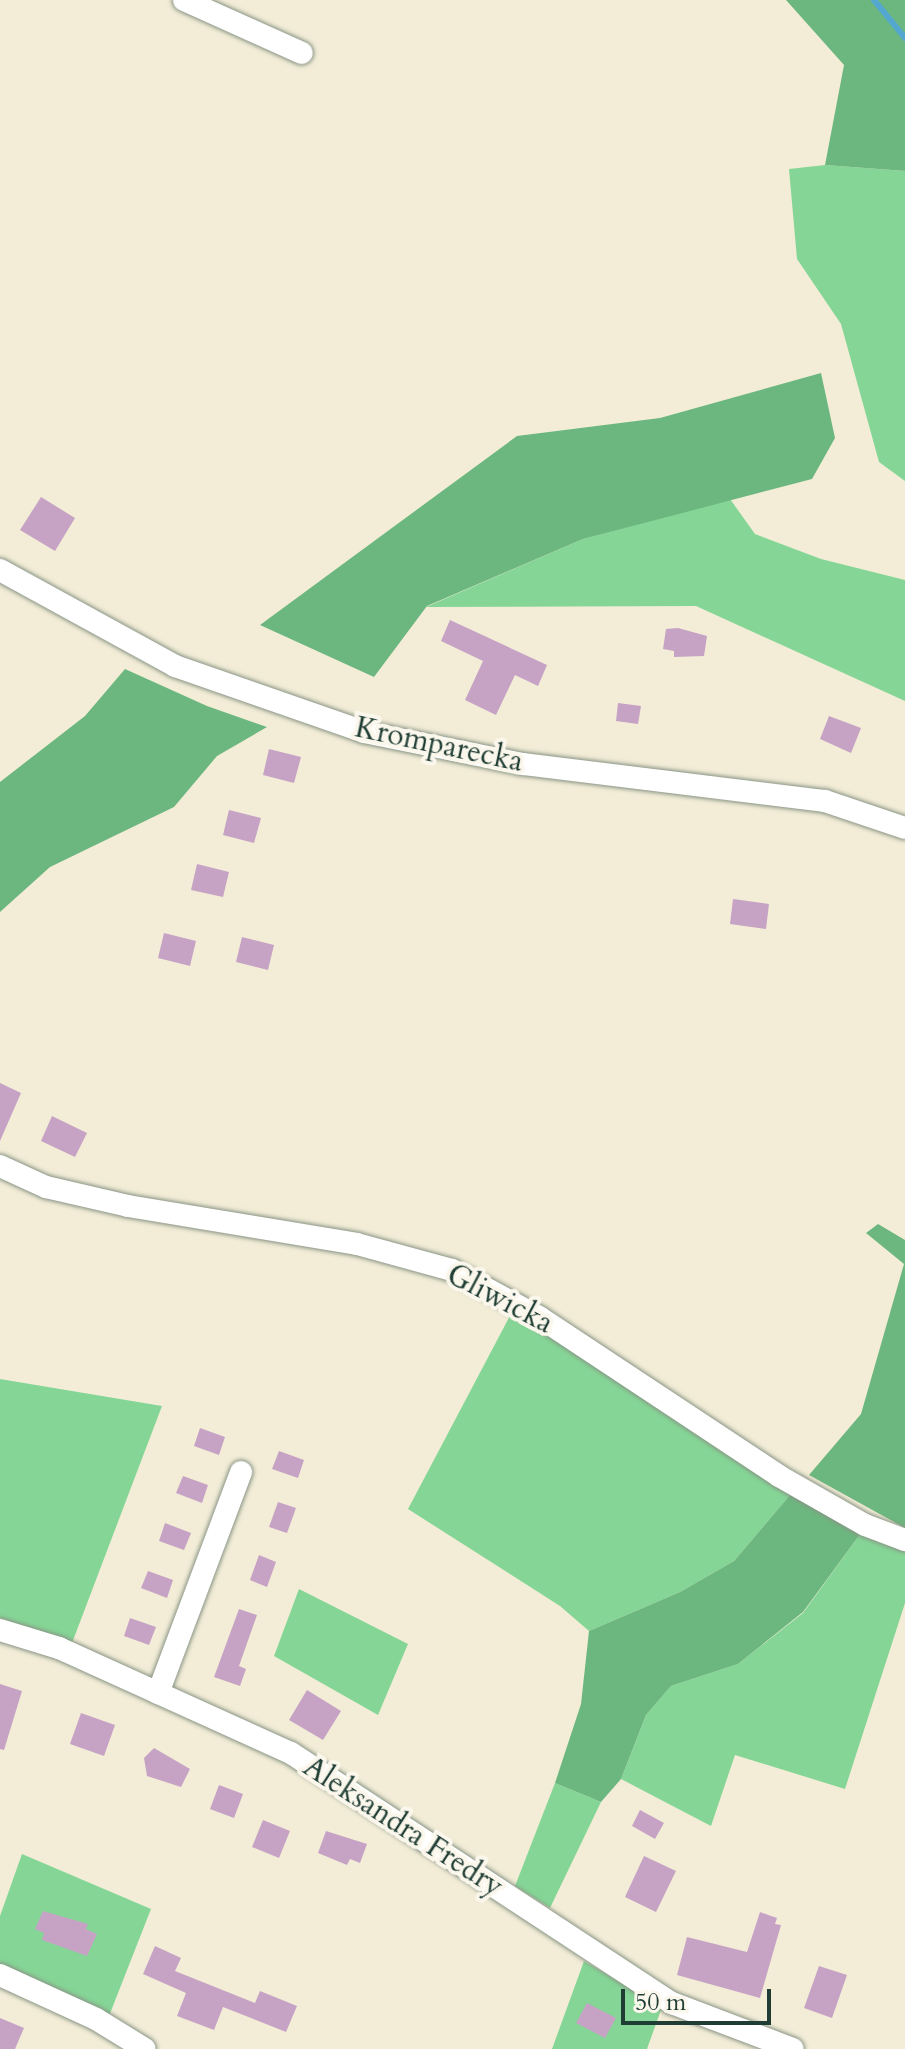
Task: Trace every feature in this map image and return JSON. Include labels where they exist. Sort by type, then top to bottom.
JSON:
[{"type":"street","points":[[184,0],[302,53]]},
{"type":"street","name":"Kromparecka","points":[[0,570],[175,666],[364,732],[523,764],[825,801],[905,828]]},
{"type":"street","name":"Gliwicka","points":[[0,1166],[46,1187],[128,1206],[357,1244],[452,1270],[539,1317],[779,1476],[865,1525],[905,1540]]},
{"type":"street","points":[[158,1693],[241,1472]]},
{"type":"street","name":"Aleksandra Fredry","points":[[0,1630],[59,1648],[291,1753],[347,1786],[672,2003],[793,2049]]},
{"type":"street","points":[[0,1975],[96,2019],[145,2049]]},
{"type":"green space","points":[[786,0],[905,0],[905,171],[825,165],[844,65]]},
{"type":"green space","points":[[825,165],[905,171],[905,481],[879,462],[841,324],[797,259],[789,169]]},
{"type":"green space","points":[[821,373],[835,438],[812,479],[583,539],[427,606],[374,677],[260,625],[517,436],[660,418]]},
{"type":"green space","points":[[730,499],[755,534],[821,559],[905,580],[905,701],[696,606],[426,607],[583,539]]},
{"type":"green space","points":[[125,669],[207,706],[267,727],[217,756],[174,807],[50,867],[0,912],[0,782],[85,716]]},
{"type":"green space","points":[[878,1224],[905,1240],[905,1528],[809,1475],[861,1414],[904,1264],[866,1233]]},
{"type":"green space","points":[[513,1310],[790,1495],[734,1561],[680,1592],[589,1631],[560,1606],[408,1509]]},
{"type":"green space","points":[[0,1379],[162,1406],[72,1643],[0,1618]]},
{"type":"green space","points":[[790,1495],[861,1533],[803,1612],[738,1664],[671,1686],[646,1715],[621,1779],[601,1802],[555,1783],[581,1704],[589,1631],[680,1592],[734,1561]]},
{"type":"green space","points":[[861,1533],[905,1549],[905,1603],[845,1789],[735,1755],[711,1826],[621,1779],[646,1715],[671,1686],[738,1664],[803,1613]]},
{"type":"green space","points":[[299,1589],[408,1644],[378,1715],[274,1656]]},
{"type":"green space","points":[[555,1783],[601,1802],[550,1908],[515,1886]]},
{"type":"green space","points":[[22,1854],[151,1909],[109,2016],[0,1965],[0,1916]]},
{"type":"green space","points":[[584,1961],[662,2007],[647,2049],[552,2049]]},
{"type":"building","points":[[41,497],[75,518],[55,551],[20,530]]},
{"type":"building","points":[[450,620],[547,665],[538,686],[515,675],[496,715],[465,700],[483,661],[441,641]]},
{"type":"building","points":[[678,628],[707,636],[704,656],[674,657],[674,651],[663,649],[666,629]]},
{"type":"building","points":[[618,703],[641,706],[638,724],[616,721]]},
{"type":"building","points":[[829,716],[861,728],[851,753],[820,739]]},
{"type":"building","points":[[269,749],[301,757],[294,783],[263,775]]},
{"type":"building","points":[[229,810],[261,818],[254,843],[223,835]]},
{"type":"building","points":[[197,864],[229,872],[223,897],[191,890]]},
{"type":"building","points":[[733,899],[769,904],[766,929],[730,924]]},
{"type":"building","points":[[164,933],[196,941],[190,966],[158,958]]},
{"type":"building","points":[[242,937],[274,945],[268,970],[236,962]]},
{"type":"building","points":[[0,1083],[21,1093],[0,1141]]},
{"type":"building","points":[[52,1116],[87,1133],[75,1157],[41,1141]]},
{"type":"building","points":[[200,1428],[225,1437],[219,1455],[194,1446]]},
{"type":"building","points":[[279,1451],[304,1460],[298,1478],[272,1469]]},
{"type":"building","points":[[183,1476],[208,1485],[202,1503],[176,1493]]},
{"type":"building","points":[[278,1502],[296,1508],[287,1533],[269,1527]]},
{"type":"building","points":[[165,1523],[191,1533],[184,1550],[159,1541]]},
{"type":"building","points":[[259,1555],[276,1562],[267,1587],[250,1580]]},
{"type":"building","points":[[148,1571],[173,1580],[167,1598],[141,1588]]},
{"type":"building","points":[[239,1609],[257,1615],[239,1666],[246,1669],[240,1686],[214,1677]]},
{"type":"building","points":[[130,1618],[156,1627],[149,1645],[124,1636]]},
{"type":"building","points":[[0,1684],[22,1691],[4,1750],[0,1749]]},
{"type":"building","points":[[307,1690],[341,1711],[323,1740],[289,1720]]},
{"type":"building","points":[[81,1713],[115,1725],[104,1756],[70,1744]]},
{"type":"building","points":[[154,1748],[190,1769],[181,1787],[147,1776],[144,1758]]},
{"type":"building","points":[[219,1785],[243,1794],[234,1818],[210,1809]]},
{"type":"building","points":[[640,1810],[664,1823],[655,1839],[632,1826]]},
{"type":"building","points":[[263,1820],[290,1831],[279,1858],[252,1847]]},
{"type":"building","points":[[326,1831],[367,1844],[360,1863],[350,1859],[347,1865],[318,1853]]},
{"type":"building","points":[[644,1856],[676,1871],[656,1912],[625,1897]]},
{"type":"building","points":[[43,1911],[88,1924],[86,1929],[97,1934],[87,1956],[42,1940],[44,1933],[35,1929]]},
{"type":"building","points":[[760,1912],[777,1918],[775,1924],[781,1925],[760,1998],[677,1975],[687,1937],[747,1952]]},
{"type":"building","points":[[155,1946],[181,1958],[175,1971],[255,2003],[260,1991],[297,2006],[286,2032],[223,2007],[214,2030],[177,2016],[186,1993],[143,1974]]},
{"type":"building","points":[[819,1966],[847,1975],[832,2018],[804,2008]]},
{"type":"building","points":[[587,2003],[616,2018],[605,2038],[576,2023]]},
{"type":"building","points":[[0,2018],[24,2028],[15,2049],[0,2049]]},
{"type":"waterway","points":[[874,0],[905,38]]}]
